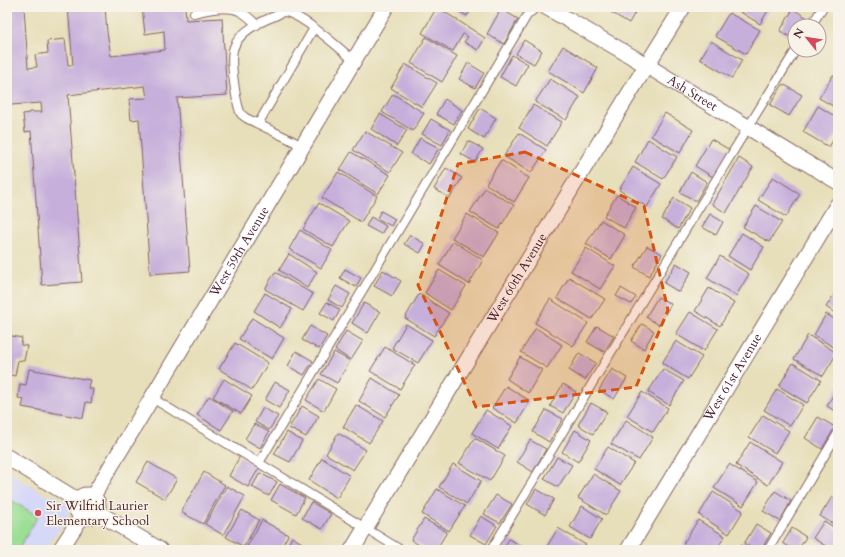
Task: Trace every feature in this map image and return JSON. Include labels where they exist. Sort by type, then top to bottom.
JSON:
[{"type":"street","name":"West 59th Avenue","points":[[93,496],[386,7]]},
{"type":"street","name":"Ash Street","points":[[546,7],[646,65],[838,182]]},
{"type":"street","name":"West 60th Avenue","points":[[352,550],[646,65],[683,7]]},
{"type":"street","name":"West 61st Avenue","points":[[628,550],[838,204]]},
{"type":"street","points":[[7,457],[78,500]]},
{"type":"street","points":[[86,494],[93,496],[98,501],[99,505],[97,512],[92,516],[82,516],[77,510],[76,504],[78,500],[86,494]]},
{"type":"street","points":[[97,512],[160,550]]},
{"type":"street","points":[[60,550],[82,516]]},
{"type":"lane","points":[[260,463],[528,14],[537,7]]},
{"type":"lane","points":[[816,18],[823,7]]},
{"type":"lane","points":[[194,12],[232,8],[239,11],[257,25]]},
{"type":"lane","points":[[302,146],[246,118],[242,114],[236,95],[233,68],[233,50],[238,40],[247,31],[265,20],[284,12],[297,16],[333,42],[354,60]]},
{"type":"lane","points":[[258,124],[314,28]]},
{"type":"lane","points":[[491,550],[791,58]]},
{"type":"lane","points":[[152,398],[401,550]]},
{"type":"lane","points":[[768,550],[838,434]]},
{"type":"highlighted area","points":[[525,152],[644,206],[668,310],[636,387],[476,407],[418,285],[458,164]]},
{"type":"shaded area","name":"Sir Wilfrid Laurier Elementary School","points":[[7,471],[47,496],[54,495],[66,503],[68,517],[45,550],[7,550]]},
{"type":"green space","points":[[7,498],[38,516],[18,550],[7,550]]},
{"type":"building","points":[[7,7],[24,7],[28,68],[37,67],[35,55],[48,53],[47,41],[65,39],[68,65],[73,65],[68,7],[105,7],[111,56],[165,50],[164,31],[145,34],[142,7],[185,7],[186,20],[222,18],[227,95],[177,98],[190,271],[150,274],[139,119],[131,120],[129,99],[147,98],[145,86],[68,95],[82,282],[42,285],[31,131],[25,132],[23,114],[29,112],[42,112],[41,103],[10,105],[7,72]]},
{"type":"building","points":[[437,7],[485,38],[478,50],[464,42],[468,37],[463,34],[453,51],[422,33]]},
{"type":"building","points":[[451,7],[473,7],[467,16]]},
{"type":"building","points":[[602,7],[638,7],[629,23]]},
{"type":"building","points":[[734,7],[770,7],[760,24]]},
{"type":"building","points":[[501,9],[518,19],[504,44],[487,34]]},
{"type":"building","points":[[793,9],[807,18],[788,18]]},
{"type":"building","points":[[729,13],[760,30],[746,54],[715,36]]},
{"type":"building","points":[[787,19],[787,35],[780,31]]},
{"type":"building","points":[[426,37],[457,56],[442,82],[411,63]]},
{"type":"building","points":[[524,40],[542,51],[534,64],[516,54]]},
{"type":"building","points":[[711,41],[742,60],[732,78],[700,59]]},
{"type":"building","points":[[563,46],[598,68],[584,93],[548,71]]},
{"type":"building","points":[[512,55],[528,64],[516,86],[500,77]]},
{"type":"building","points":[[468,63],[484,73],[475,88],[459,79]]},
{"type":"building","points":[[405,64],[437,83],[422,107],[391,88]]},
{"type":"building","points":[[833,75],[838,78],[838,109],[819,98]]},
{"type":"building","points":[[550,79],[580,97],[566,120],[535,102]]},
{"type":"building","points":[[783,84],[802,95],[789,116],[770,105]]},
{"type":"building","points":[[393,94],[424,113],[413,131],[382,112]]},
{"type":"building","points":[[445,99],[462,110],[454,124],[436,114]]},
{"type":"building","points":[[533,105],[562,122],[547,146],[519,128]]},
{"type":"building","points":[[818,106],[838,118],[838,132],[829,147],[803,132]]},
{"type":"building","points":[[480,108],[496,118],[484,139],[468,129]]},
{"type":"building","points":[[665,113],[693,130],[680,153],[651,136]]},
{"type":"building","points":[[380,114],[407,130],[397,146],[371,129]]},
{"type":"building","points":[[431,119],[450,130],[442,145],[422,134]]},
{"type":"building","points":[[365,131],[402,153],[390,172],[353,150]]},
{"type":"building","points":[[519,133],[546,150],[531,173],[504,156]]},
{"type":"building","points":[[420,138],[439,148],[429,164],[411,154]]},
{"type":"building","points":[[648,139],[677,157],[663,179],[635,162]]},
{"type":"building","points":[[711,139],[730,150],[713,177],[695,166]]},
{"type":"building","points":[[468,141],[483,149],[475,162],[461,154]]},
{"type":"building","points":[[351,152],[390,175],[378,194],[340,170]]},
{"type":"building","points":[[739,158],[753,167],[726,213],[712,204]]},
{"type":"building","points":[[501,160],[529,178],[514,202],[486,184]]},
{"type":"building","points":[[633,167],[661,184],[647,207],[619,190]]},
{"type":"building","points":[[446,168],[462,178],[450,198],[434,189]]},
{"type":"building","points":[[338,172],[377,196],[361,222],[322,198]]},
{"type":"building","points":[[691,172],[707,182],[696,201],[680,192]]},
{"type":"building","points":[[773,177],[800,194],[786,217],[758,200]]},
{"type":"building","points":[[485,188],[514,205],[499,229],[470,212]]},
{"type":"building","points":[[617,195],[636,207],[624,228],[604,216]]},
{"type":"building","points":[[674,198],[690,208],[678,229],[662,219]]},
{"type":"building","points":[[319,203],[349,221],[333,247],[303,229]]},
{"type":"building","points":[[756,206],[782,222],[769,242],[743,227]]},
{"type":"building","points":[[381,211],[395,219],[391,226],[377,218]]},
{"type":"building","points":[[467,214],[499,233],[484,257],[452,238]]},
{"type":"building","points":[[710,214],[723,222],[716,235],[702,227]]},
{"type":"building","points":[[371,217],[386,226],[381,234],[366,226]]},
{"type":"building","points":[[601,220],[625,235],[611,259],[586,244]]},
{"type":"building","points":[[300,230],[332,250],[321,268],[289,249]]},
{"type":"building","points":[[742,233],[764,247],[750,270],[728,256]]},
{"type":"building","points":[[410,235],[425,244],[420,253],[404,244]]},
{"type":"building","points":[[453,241],[483,260],[469,284],[439,265]]},
{"type":"building","points":[[647,246],[662,254],[649,276],[634,267]]},
{"type":"building","points":[[586,248],[615,266],[600,289],[571,271]]},
{"type":"building","points":[[289,254],[317,272],[307,288],[279,270]]},
{"type":"building","points":[[720,256],[749,274],[736,296],[707,278]]},
{"type":"building","points":[[676,263],[691,272],[679,292],[664,283]]},
{"type":"building","points":[[345,269],[361,278],[356,287],[340,278]]},
{"type":"building","points":[[383,270],[401,281],[392,296],[374,286]]},
{"type":"building","points":[[439,270],[466,286],[451,310],[425,293]]},
{"type":"building","points":[[275,272],[313,294],[303,311],[265,289]]},
{"type":"building","points":[[569,277],[605,299],[592,319],[557,298]]},
{"type":"building","points":[[336,286],[350,294],[342,308],[328,300]]},
{"type":"building","points":[[621,288],[636,297],[631,304],[616,296]]},
{"type":"building","points":[[709,288],[734,303],[720,326],[695,311]]},
{"type":"building","points":[[838,288],[838,315],[826,307]]},
{"type":"building","points":[[265,293],[292,309],[280,328],[254,311]]},
{"type":"building","points":[[419,294],[449,313],[434,336],[405,318]]},
{"type":"building","points":[[658,297],[671,304],[659,325],[646,317]]},
{"type":"building","points":[[550,299],[588,323],[573,346],[535,323]]},
{"type":"building","points":[[327,302],[340,310],[334,321],[320,313]]},
{"type":"building","points":[[364,303],[380,312],[368,333],[352,323]]},
{"type":"building","points":[[690,312],[718,329],[704,351],[676,334]]},
{"type":"building","points":[[826,314],[838,321],[838,350],[814,335]]},
{"type":"building","points":[[252,318],[284,338],[272,359],[239,339]]},
{"type":"building","points":[[406,324],[432,340],[418,363],[392,348]]},
{"type":"building","points":[[642,324],[654,331],[644,349],[631,341]]},
{"type":"building","points":[[310,326],[327,336],[319,349],[302,340]]},
{"type":"building","points":[[597,326],[614,336],[604,352],[587,342]]},
{"type":"building","points":[[536,328],[562,345],[547,368],[521,352]]},
{"type":"building","points":[[346,331],[363,341],[351,360],[335,350]]},
{"type":"building","points":[[7,335],[22,338],[21,345],[27,346],[24,361],[18,360],[15,376],[7,374]]},
{"type":"building","points":[[808,335],[837,353],[823,376],[794,359]]},
{"type":"building","points":[[676,341],[702,357],[688,379],[662,363]]},
{"type":"building","points":[[235,343],[268,363],[252,390],[219,369]]},
{"type":"building","points":[[385,347],[415,365],[400,389],[370,371]]},
{"type":"building","points":[[296,351],[313,361],[304,375],[288,366]]},
{"type":"building","points":[[334,352],[350,361],[337,383],[321,374]]},
{"type":"building","points":[[579,353],[596,363],[585,380],[569,370]]},
{"type":"building","points":[[520,357],[542,370],[528,393],[507,379]]},
{"type":"building","points":[[793,363],[821,380],[807,403],[779,386]]},
{"type":"building","points":[[29,369],[90,380],[88,388],[93,389],[91,403],[86,402],[83,418],[22,407],[24,399],[18,398],[20,384],[26,385]]},
{"type":"building","points":[[612,369],[627,378],[614,399],[599,390]]},
{"type":"building","points":[[663,369],[684,381],[669,405],[648,392]]},
{"type":"building","points":[[372,378],[399,395],[385,417],[359,401]]},
{"type":"building","points":[[224,379],[252,396],[241,414],[213,397]]},
{"type":"building","points":[[319,379],[336,389],[324,411],[306,400]]},
{"type":"building","points":[[275,382],[290,390],[279,408],[265,400]]},
{"type":"building","points":[[563,384],[576,392],[563,413],[550,406]]},
{"type":"building","points":[[506,386],[530,401],[517,423],[492,408]]},
{"type":"building","points":[[838,386],[838,413],[827,406]]},
{"type":"building","points":[[777,389],[803,405],[790,426],[764,410]]},
{"type":"building","points":[[642,392],[668,408],[653,432],[627,416]]},
{"type":"building","points":[[209,396],[233,411],[221,430],[197,415]]},
{"type":"building","points":[[591,403],[607,412],[593,434],[578,425]]},
{"type":"building","points":[[356,405],[383,421],[369,443],[343,427]]},
{"type":"building","points":[[302,406],[319,416],[306,437],[289,428]]},
{"type":"building","points":[[263,408],[278,416],[269,430],[255,422]]},
{"type":"building","points":[[486,410],[512,426],[498,449],[472,433]]},
{"type":"building","points":[[546,410],[563,419],[549,442],[533,432]]},
{"type":"building","points":[[763,415],[789,431],[775,453],[749,437]]},
{"type":"building","points":[[818,417],[835,427],[822,449],[805,438]]},
{"type":"building","points":[[626,420],[653,437],[639,460],[611,444]]},
{"type":"building","points":[[254,424],[269,432],[260,448],[245,439]]},
{"type":"building","points":[[575,430],[591,440],[578,462],[562,452]]},
{"type":"building","points":[[287,432],[302,441],[290,462],[274,454]]},
{"type":"building","points":[[338,433],[366,450],[353,470],[326,454]]},
{"type":"building","points":[[475,438],[505,456],[490,481],[459,463]]},
{"type":"building","points":[[530,440],[546,449],[533,472],[517,462]]},
{"type":"building","points":[[750,442],[782,462],[768,485],[736,465]]},
{"type":"building","points":[[608,447],[634,463],[620,485],[594,469]]},
{"type":"building","points":[[240,456],[259,468],[248,487],[229,476]]},
{"type":"building","points":[[557,457],[572,465],[558,487],[544,479]]},
{"type":"building","points":[[322,458],[350,476],[337,498],[309,480]]},
{"type":"building","points":[[148,462],[177,479],[165,499],[136,482]]},
{"type":"building","points":[[453,464],[481,481],[467,504],[439,487]]},
{"type":"building","points":[[729,464],[758,482],[743,506],[714,488]]},
{"type":"building","points":[[204,472],[225,485],[203,524],[181,512]]},
{"type":"building","points":[[260,473],[277,482],[269,496],[252,487]]},
{"type":"building","points":[[593,474],[621,491],[606,515],[578,498]]},
{"type":"building","points":[[280,484],[305,498],[296,514],[271,500]]},
{"type":"building","points":[[227,486],[245,496],[223,535],[205,524]]},
{"type":"building","points":[[437,489],[465,506],[449,531],[422,514]]},
{"type":"building","points":[[536,489],[554,499],[545,515],[527,504]]},
{"type":"building","points":[[775,491],[791,501],[780,521],[763,511]]},
{"type":"building","points":[[713,492],[743,511],[729,534],[699,515]]},
{"type":"building","points":[[496,495],[512,504],[500,523],[484,514]]},
{"type":"building","points":[[832,497],[838,501],[838,527],[820,516]]},
{"type":"building","points":[[311,502],[331,514],[322,529],[302,518]]},
{"type":"building","points":[[582,506],[602,519],[590,539],[570,527]]},
{"type":"building","points":[[242,510],[259,520],[244,547],[226,537]]},
{"type":"building","points":[[481,516],[497,526],[486,544],[470,535]]},
{"type":"building","points":[[424,519],[447,532],[436,550],[427,550],[411,540]]},
{"type":"building","points":[[262,520],[288,535],[280,550],[245,550]]},
{"type":"building","points":[[698,520],[725,536],[716,550],[693,550],[683,544]]},
{"type":"building","points":[[824,521],[838,530],[838,550],[832,550],[813,538]]},
{"type":"building","points":[[756,524],[771,533],[761,550],[755,550],[744,544]]},
{"type":"building","points":[[558,528],[586,545],[583,550],[545,550]]},
{"type":"building","points":[[792,528],[806,537],[798,550],[794,550],[783,543]]},
{"type":"building","points":[[292,537],[314,550],[285,550]]},
{"type":"building","points":[[509,539],[524,547],[522,550],[503,550]]},
{"type":"building","points":[[741,545],[750,550],[738,550]]},
{"type":"place","name":"Sir Wilfrid Laurier Elementary School","points":[[38,513]]}]
